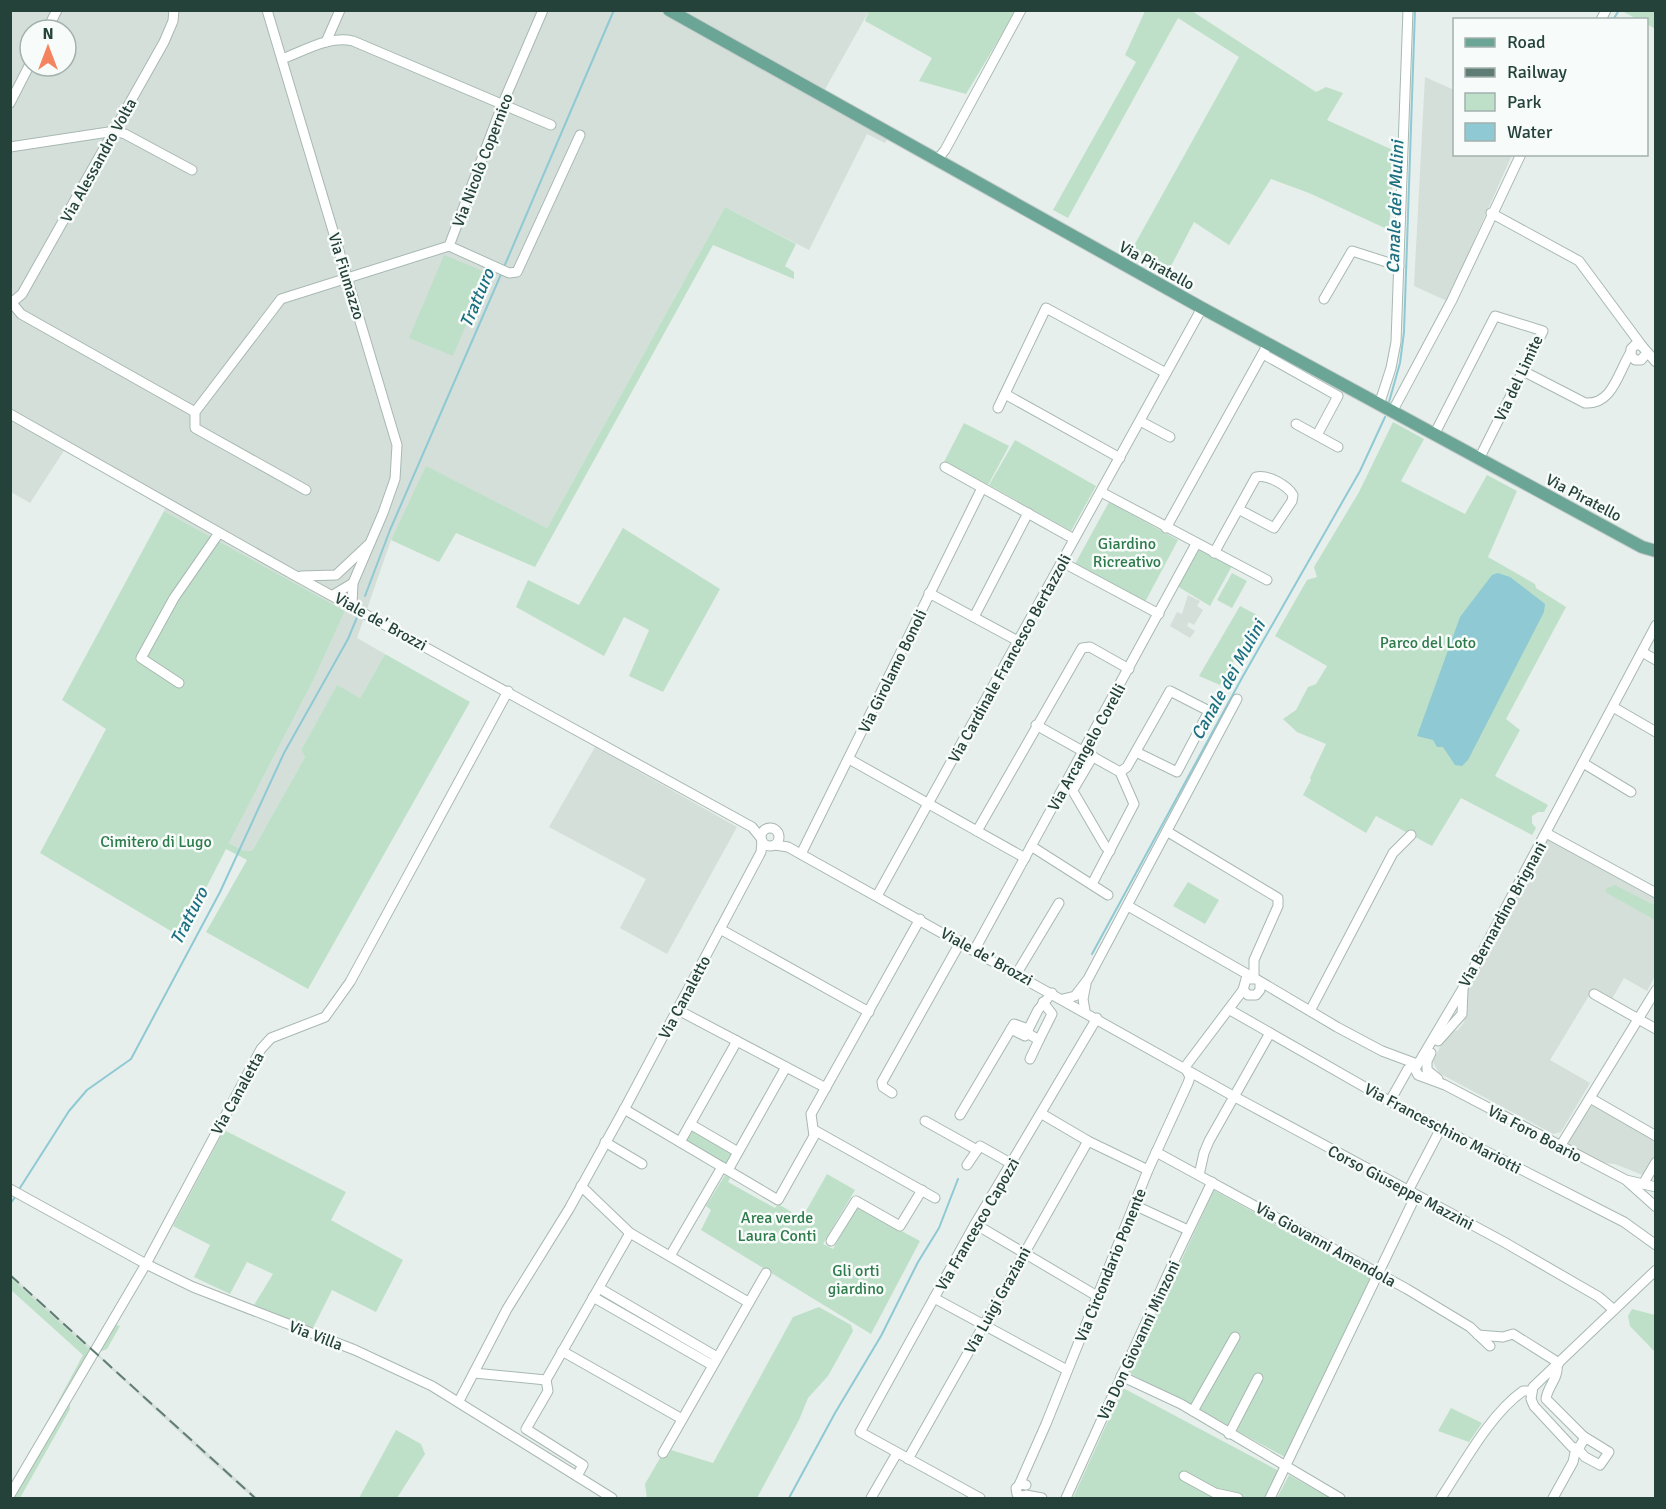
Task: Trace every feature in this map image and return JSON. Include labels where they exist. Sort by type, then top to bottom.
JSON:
[{"type":"main road","name":"Via Piratello","points":[[669,10],[1202,308],[1265,349],[1379,405],[1633,542],[1656,550]]},
{"type":"street","name":"Via Alessandro Volta","points":[[11,303],[22,294],[164,42],[173,21],[174,10]]},
{"type":"street","name":"Via Fiumazzo","points":[[267,10],[397,445],[395,479],[372,541],[353,583],[352,605]]},
{"type":"street","points":[[326,42],[340,10]]},
{"type":"street","name":"Via Nicolò Copernico","points":[[195,412],[281,299],[449,246],[503,103],[543,10]]},
{"type":"street","points":[[936,161],[945,150],[1021,10]]},
{"type":"street","points":[[1379,405],[1391,368],[1396,342],[1408,10]]},
{"type":"street","points":[[282,59],[326,42],[339,39],[353,40],[550,125]]},
{"type":"street","points":[[10,103],[23,78]]},
{"type":"street","points":[[10,147],[114,131],[125,134],[192,170]]},
{"type":"street","points":[[449,246],[509,273],[517,272],[580,135]]},
{"type":"street","points":[[1392,412],[1452,300],[1491,213],[1520,156]]},
{"type":"street","points":[[1491,213],[1579,261],[1632,331],[1638,349],[1656,363]]},
{"type":"street","points":[[1324,299],[1352,251],[1399,266]]},
{"type":"street","points":[[11,303],[21,314],[195,412],[195,428],[306,490]]},
{"type":"street","points":[[998,408],[1046,308],[1166,373]]},
{"type":"street","name":"Via Cardinale Francesco Bertazzoli","points":[[877,896],[1202,308]]},
{"type":"street","name":"Via del Limite","points":[[1434,435],[1496,316],[1543,331],[1479,459]]},
{"type":"street","points":[[1166,528],[1265,349],[1338,396],[1317,435]]},
{"type":"street","points":[[1523,371],[1585,403],[1595,403],[1608,396],[1638,349]]},
{"type":"street","points":[[1005,394],[1120,458]]},
{"type":"street","name":"Viale de' Brozzi","points":[[10,414],[294,575],[752,827],[761,839],[773,845],[788,847],[1185,1067]]},
{"type":"street","points":[[1140,421],[1170,437]]},
{"type":"street","points":[[1296,424],[1338,447]]},
{"type":"street","points":[[945,467],[1074,539]]},
{"type":"street","points":[[1214,553],[1254,478],[1265,476],[1289,490],[1293,495],[1292,501],[1274,528],[1238,509]]},
{"type":"street","name":"Via Girolamo Bonoli","points":[[801,854],[982,488]]},
{"type":"street","points":[[1101,492],[1267,580]]},
{"type":"street","points":[[974,617],[1028,513]]},
{"type":"street","points":[[180,682],[141,658],[174,598],[219,533]]},
{"type":"street","name":"Via Fiumazzo","points":[[336,575],[372,541]]},
{"type":"street","name":"Via Arcangelo Corelli","points":[[1073,790],[1088,753],[1129,669],[1196,544]]},
{"type":"street","points":[[1062,562],[1159,614]]},
{"type":"street","points":[[294,575],[327,577],[336,575],[333,595]]},
{"type":"street","points":[[333,595],[353,583]]},
{"type":"street","points":[[929,593],[1018,641]]},
{"type":"street","name":"Via Bernardino Brignani","points":[[1419,1069],[1447,1024],[1458,1021],[1458,1004],[1463,988],[1656,626]]},
{"type":"street","points":[[977,831],[1036,724],[1044,719],[1086,646],[1129,669]]},
{"type":"street","points":[[1642,652],[1656,660]]},
{"type":"street","name":"Via Canaletta","points":[[10,1495],[146,1264],[248,1071],[271,1038],[325,1017],[350,982],[508,691]]},
{"type":"street","points":[[1120,772],[1128,767],[1136,752],[1170,691],[1209,711],[1177,772],[1136,752]]},
{"type":"street","points":[[1063,999],[1075,996],[1088,979],[1237,699]]},
{"type":"street","points":[[1613,707],[1656,732]]},
{"type":"street","points":[[1036,724],[1120,772],[1134,807],[1092,884]]},
{"type":"street","name":"Via Arcangelo Corelli","points":[[975,950],[1067,781],[1088,753]]},
{"type":"street","points":[[849,759],[1025,858]]},
{"type":"street","points":[[1583,764],[1631,792]]},
{"type":"street","points":[[1067,781],[1110,851]]},
{"type":"street","name":"Viale de' Brozzi","points":[[752,827],[776,830],[788,847]]},
{"type":"street","points":[[761,839],[767,828]]},
{"type":"street","points":[[1168,832],[1278,897],[1278,906],[1254,960],[1258,984]]},
{"type":"street","points":[[1546,833],[1655,893]]},
{"type":"street","points":[[762,852],[773,845],[779,835]]},
{"type":"street","points":[[1310,1011],[1393,853],[1411,835]]},
{"type":"street","name":"Via Canaletto","points":[[459,1401],[507,1309],[580,1186],[678,1010],[762,852],[761,839]]},
{"type":"street","points":[[1031,846],[1108,895]]},
{"type":"street","points":[[1017,973],[1059,903]]},
{"type":"street","name":"Via Foro Boario","points":[[1128,906],[1238,967],[1258,984],[1626,1180],[1656,1207]]},
{"type":"street","points":[[624,1109],[778,1200],[814,1136],[811,1114],[920,919]]},
{"type":"street","points":[[720,929],[869,1012]]},
{"type":"street","points":[[892,1093],[883,1088],[882,1082],[961,941]]},
{"type":"street","points":[[1238,967],[1245,989]]},
{"type":"street","points":[[1085,1011],[1084,995],[1088,979]]},
{"type":"street","points":[[1185,1067],[1245,989],[1258,984]]},
{"type":"street","points":[[1245,989],[1258,984]]},
{"type":"street","points":[[1561,1145],[1656,990]]},
{"type":"street","points":[[960,1115],[1011,1029],[1023,1036],[1043,1002],[1052,993]]},
{"type":"street","points":[[1594,994],[1656,1029]]},
{"type":"street","points":[[1030,1059],[1052,1014],[1043,1002]]},
{"type":"street","points":[[678,1010],[826,1088]]},
{"type":"street","name":"Via Franceschino Mariotti","points":[[1230,1010],[1390,1101],[1590,1207],[1624,1222],[1656,1245]]},
{"type":"street","name":"Via Francesco Capozzi","points":[[897,1453],[860,1432],[975,1224],[1097,1018]]},
{"type":"street","points":[[1028,1031],[1039,1040]]},
{"type":"street","points":[[1199,1176],[1204,1153],[1270,1033]]},
{"type":"street","points":[[680,1142],[737,1041]]},
{"type":"street","points":[[670,1256],[725,1168],[738,1152],[786,1067]]},
{"type":"street","name":"Corso Giuseppe Mazzini","points":[[1185,1067],[1235,1097],[1504,1242],[1599,1297],[1614,1311]]},
{"type":"street","name":"Via Circondario Ponente","points":[[1021,1492],[1029,1465],[1148,1170],[1190,1077],[1185,1067]]},
{"type":"street","points":[[1390,1101],[1419,1069]]},
{"type":"street","points":[[1590,1098],[1656,1136]]},
{"type":"street","points":[[1042,1114],[1088,1141],[1148,1170]]},
{"type":"street","points":[[925,1121],[977,1150]]},
{"type":"street","points":[[690,1125],[738,1152]]},
{"type":"street","points":[[1270,1498],[1379,1274],[1441,1128]]},
{"type":"street","points":[[814,1130],[935,1198]]},
{"type":"street","name":"Via Luigi Graziani","points":[[908,1460],[1088,1141]]},
{"type":"street","points":[[605,1142],[642,1164]]},
{"type":"street","points":[[967,1165],[980,1146],[1012,1164]]},
{"type":"street","name":"Via Giovanni Amendola","points":[[1156,1152],[1379,1274],[1470,1327],[1490,1346]]},
{"type":"street","points":[[1643,1184],[1656,1162]]},
{"type":"street","name":"Via Foro Boario","points":[[1626,1180],[1656,1187]]},
{"type":"street","name":"Via Don Giovanni Minzoni","points":[[1066,1498],[1212,1182]]},
{"type":"street","points":[[580,1186],[630,1233],[748,1302]]},
{"type":"street","points":[[831,1241],[856,1201],[900,1226],[922,1190]]},
{"type":"street","name":"Via Villa","points":[[15,1192],[146,1264],[232,1303],[355,1350],[459,1401],[612,1498]]},
{"type":"street","points":[[1134,1205],[1188,1230]]},
{"type":"street","points":[[975,1224],[1097,1296]]},
{"type":"street","points":[[577,1476],[583,1465],[526,1429],[548,1390],[546,1380],[630,1233]]},
{"type":"street","points":[[1558,1364],[1558,1371],[1548,1389],[1546,1399],[1583,1436],[1609,1452],[1600,1466],[1585,1457],[1545,1420],[1531,1399],[1531,1391],[1558,1364],[1656,1270]]},
{"type":"street","points":[[663,1453],[766,1273]]},
{"type":"street","points":[[599,1288],[714,1361]]},
{"type":"street","points":[[593,1297],[714,1361]]},
{"type":"street","points":[[934,1298],[1067,1370]]},
{"type":"street","points":[[1478,1335],[1503,1337],[1514,1334],[1558,1364]]},
{"type":"street","points":[[1193,1411],[1235,1337]]},
{"type":"street","points":[[562,1351],[682,1419]]},
{"type":"street","points":[[474,1373],[546,1380]]},
{"type":"street","points":[[1121,1376],[1193,1411],[1340,1498]]},
{"type":"street","points":[[1229,1434],[1258,1378]]},
{"type":"street","points":[[1441,1498],[1478,1442],[1501,1413],[1523,1391],[1531,1391]]},
{"type":"street","points":[[1553,1498],[1573,1462],[1577,1449],[1584,1442],[1583,1436]]},
{"type":"street","points":[[871,1498],[897,1453],[980,1498]]},
{"type":"street","points":[[1184,1476],[1215,1493],[1238,1498]]},
{"type":"street","points":[[1021,1492],[1040,1497]]},
{"type":"shaded area","points":[[11,11],[869,11],[824,91],[892,132],[885,143],[867,134],[809,250],[725,207],[547,528],[426,467],[391,540],[357,638],[385,654],[360,698],[337,686],[301,750],[305,757],[252,851],[244,851],[229,843],[314,679],[345,611],[164,511],[168,504],[67,446],[30,503],[11,492]]},
{"type":"shaded area","points":[[1425,77],[1453,90],[1453,156],[1512,156],[1447,301],[1414,286]]},
{"type":"shaded area","points":[[1188,595],[1200,601],[1197,606],[1203,610],[1194,625],[1189,622],[1187,626],[1195,631],[1190,638],[1170,626],[1177,612],[1182,614]]},
{"type":"shaded area","points":[[595,747],[737,827],[667,954],[620,928],[646,879],[549,827]]},
{"type":"shaded area","points":[[1547,838],[1655,898],[1655,976],[1647,991],[1624,978],[1612,999],[1593,989],[1550,1060],[1590,1083],[1561,1132],[1553,1134],[1439,1073],[1433,1062],[1446,1034],[1458,1030],[1464,1022],[1468,1007],[1465,997],[1467,990]]},
{"type":"shaded area","points":[[1593,1104],[1655,1139],[1655,1155],[1645,1176],[1615,1164],[1603,1163],[1571,1147],[1568,1141]]},
{"type":"shaded area","points":[[10,1274],[93,1349],[91,1351],[11,1278]]},
{"type":"shaded area","points":[[97,1353],[258,1498],[253,1498],[203,1454],[96,1355]]},
{"type":"green space","points":[[869,10],[1016,11],[966,94],[919,81],[932,58],[865,21]]},
{"type":"green space","points":[[1145,11],[1192,11],[1316,92],[1326,87],[1343,93],[1327,120],[1395,151],[1389,230],[1309,193],[1271,179],[1229,245],[1194,222],[1170,268],[1131,251],[1239,57],[1178,18],[1068,218],[1053,210],[1136,62],[1125,55]]},
{"type":"green space","points":[[1622,11],[1655,11],[1655,29],[1648,25],[1648,18],[1635,18]]},
{"type":"green space","points":[[725,207],[796,244],[785,266],[794,272],[794,279],[713,245],[535,567],[456,533],[439,562],[391,540],[426,466],[547,528]]},
{"type":"green space","points":[[444,255],[488,273],[453,356],[409,338]]},
{"type":"green space","name":"Parco del Loto","points":[[1393,422],[1424,439],[1401,481],[1465,514],[1487,475],[1517,491],[1488,557],[1535,584],[1536,588],[1566,607],[1506,719],[1520,730],[1495,776],[1548,805],[1544,812],[1538,812],[1532,816],[1532,823],[1536,828],[1532,835],[1461,798],[1432,846],[1376,816],[1366,833],[1303,795],[1326,744],[1297,732],[1283,719],[1296,710],[1308,687],[1316,684],[1327,666],[1275,636],[1307,580],[1317,577],[1314,567],[1359,492]]},
{"type":"green space","points":[[964,423],[1009,446],[988,485],[944,462]]},
{"type":"green space","points":[[1015,440],[1096,486],[1071,531],[989,485]]},
{"type":"green space","name":"Giardino Ricreativo","points":[[1109,502],[1178,540],[1145,602],[1075,564]]},
{"type":"green space","name":"Cimitero di Lugo","points":[[164,511],[345,611],[314,679],[229,843],[244,851],[252,851],[305,757],[301,750],[337,685],[360,698],[385,654],[470,702],[308,989],[206,932],[247,860],[226,849],[181,937],[40,853],[106,729],[62,700]]},
{"type":"green space","points":[[623,528],[720,589],[663,692],[629,676],[649,630],[624,617],[604,656],[516,607],[528,580],[579,605]]},
{"type":"green space","points":[[1198,548],[1232,566],[1210,606],[1177,586]]},
{"type":"green space","points":[[1232,573],[1247,581],[1232,608],[1217,600]]},
{"type":"green space","points":[[1240,606],[1259,616],[1220,685],[1199,676]]},
{"type":"green space","points":[[1188,882],[1219,900],[1205,924],[1173,906]]},
{"type":"green space","points":[[1615,885],[1654,905],[1655,920],[1605,892],[1607,888]]},
{"type":"green space","points":[[691,1127],[736,1152],[728,1166],[684,1140]]},
{"type":"green space","points":[[224,1130],[346,1192],[331,1220],[403,1260],[376,1312],[332,1290],[313,1328],[254,1305],[273,1274],[247,1262],[230,1294],[194,1277],[210,1245],[173,1226]]},
{"type":"green space","name":"Gli orti giardino","points":[[827,1174],[855,1190],[823,1244],[833,1249],[857,1207],[920,1241],[871,1334],[701,1230],[711,1210],[706,1206],[725,1175],[730,1178],[728,1182],[775,1208],[778,1204],[802,1218]]},
{"type":"green space","points":[[1214,1190],[1372,1278],[1285,1457],[1129,1373]]},
{"type":"green space","points":[[11,1278],[91,1351],[107,1322],[120,1326],[107,1349],[97,1353],[70,1400],[70,1409],[20,1498],[11,1498],[11,1489],[83,1355],[11,1290]]},
{"type":"green space","points":[[819,1307],[851,1325],[853,1331],[828,1376],[808,1398],[799,1420],[757,1498],[647,1498],[645,1484],[663,1453],[668,1456],[671,1450],[713,1463],[793,1317]]},
{"type":"green space","points":[[1632,1309],[1655,1315],[1655,1352],[1630,1326],[1628,1316]]},
{"type":"green space","points":[[1123,1388],[1279,1471],[1265,1498],[1073,1498]]},
{"type":"green space","points":[[1451,1408],[1482,1423],[1469,1442],[1438,1431]]},
{"type":"green space","points":[[396,1430],[421,1444],[425,1454],[397,1498],[359,1498]]},
{"type":"green space","points":[[1289,1475],[1330,1498],[1277,1498]]},
{"type":"water","points":[[1498,573],[1510,577],[1545,604],[1544,612],[1468,760],[1462,766],[1455,765],[1443,747],[1437,747],[1433,740],[1417,736],[1460,617],[1492,575]]},
{"type":"waterway","name":"Tratturo","points":[[504,267],[614,10]]},
{"type":"waterway","name":"Canale dei Mulini","points":[[1389,402],[1400,363],[1404,332],[1415,10]]},
{"type":"waterway","points":[[1614,18],[1619,10]]},
{"type":"waterway","name":"Tratturo","points":[[365,596],[390,530],[502,272]]},
{"type":"waterway","name":"Canale dei Mulini","points":[[1092,954],[1243,676],[1360,471],[1385,417]]},
{"type":"waterway","name":"Tratturo","points":[[18,1191],[69,1111],[87,1090],[131,1059],[220,892],[284,753],[348,639],[358,615]]},
{"type":"waterway","points":[[789,1498],[835,1413],[881,1336],[918,1262],[939,1228],[958,1179]]},
{"type":"waterway","name":"Tratturo","points":[[10,1204],[16,1196]]},
{"type":"railway","points":[[10,1275],[255,1498]]},
{"type":"park label","name":"Area verde Laura Conti","points":[[777,1226]]}]
